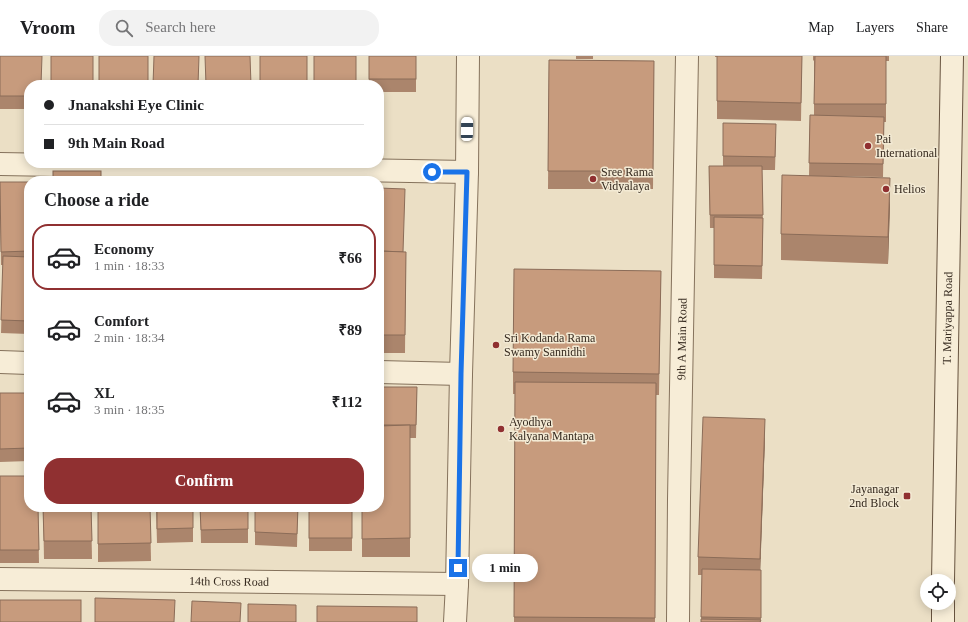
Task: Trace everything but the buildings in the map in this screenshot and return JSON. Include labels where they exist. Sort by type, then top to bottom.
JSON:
[{"type":"street","points":[[455,622],[467,172],[468,56]]},
{"type":"street","name":"9th A Main Road","points":[[678,622],[679,483],[687,56]]},
{"type":"street","name":"T. Mariyappa Road","points":[[944,574],[952,56]]},
{"type":"street","points":[[0,164],[24,164]]},
{"type":"street","points":[[234,168],[467,172]]},
{"type":"street","points":[[0,362],[24,363]]},
{"type":"street","points":[[384,372],[461,374]]},
{"type":"street","name":"14th Cross Road","points":[[0,579],[457,584]]},
{"type":"street","points":[[943,610],[943,622]]},
{"type":"place","name":"Pai International","points":[[868,146]]},
{"type":"place","name":"Sree Rama Vidyalaya","points":[[593,179]]},
{"type":"place","name":"Helios","points":[[886,189]]},
{"type":"place","name":"Sri Kodanda Rama Swamy Sannidhi","points":[[496,345]]},
{"type":"place","name":"Ayodhya Kalyana Mantapa","points":[[501,429]]},
{"type":"place","name":"Jayanagar 2nd Block","points":[[907,496]]},
{"type":"route","points":[[432,172],[467,172],[461,374],[458,568]]}]
